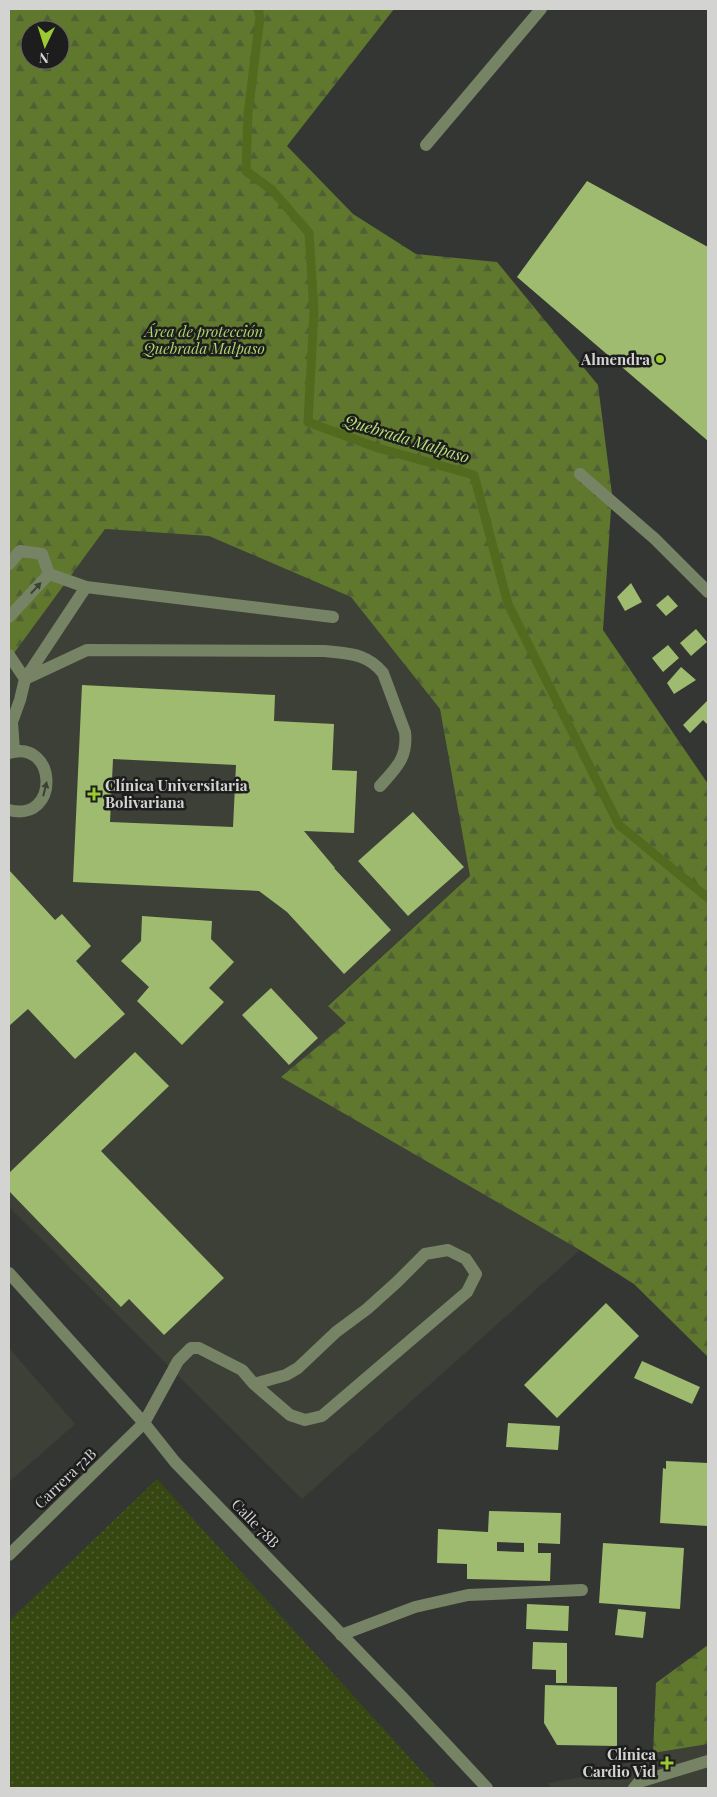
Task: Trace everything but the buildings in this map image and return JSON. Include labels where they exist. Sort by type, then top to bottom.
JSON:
[{"type":"street","points":[[426,145],[541,9]]},
{"type":"street","points":[[580,474],[654,538],[708,592]]},
{"type":"street","points":[[9,564],[20,551],[42,554],[49,574]]},
{"type":"street","points":[[49,574],[86,587],[333,617]]},
{"type":"street","points":[[9,617],[49,574]]},
{"type":"street","points":[[9,810],[16,812],[27,810],[37,805],[44,797],[48,786],[48,775],[43,764],[25,752],[11,752],[11,724],[25,679],[86,587]]},
{"type":"street","points":[[25,679],[87,650],[325,651],[358,655],[368,659],[383,673],[405,732],[406,741],[402,760],[380,786]]},
{"type":"street","points":[[9,655],[25,679]]},
{"type":"street","points":[[448,1250],[466,1259],[476,1274],[467,1292],[322,1416],[305,1420],[290,1415],[254,1384],[286,1375],[298,1368],[336,1332],[367,1309],[425,1254],[448,1250]]},
{"type":"street","name":"Calle 78B","points":[[9,1273],[144,1423],[175,1462],[487,1788]]},
{"type":"street","name":"Carrera 72B","points":[[9,1555],[144,1423],[178,1361],[191,1348],[200,1348],[242,1370],[254,1384]]},
{"type":"street","points":[[341,1635],[415,1607],[468,1595],[582,1590]]},
{"type":"street","points":[[634,1788],[640,1782],[708,1761]]},
{"type":"shaded area","points":[[105,529],[209,536],[351,597],[440,709],[470,876],[328,1005],[347,1023],[282,1077],[580,1250],[302,1499],[9,1207],[9,660]]},
{"type":"shaded area","points":[[9,1348],[75,1424],[9,1482]]},
{"type":"shaded area","name":"Clínica Cardio Vid","points":[[708,1744],[708,1788],[552,1788],[548,1783],[598,1774],[653,1753]]},
{"type":"green space","name":"Área de protección Quebrada Malpaso","points":[[9,9],[394,9],[287,146],[353,214],[416,254],[497,262],[598,385],[612,494],[603,630],[708,784],[708,1357],[634,1284],[580,1250],[281,1077],[346,1023],[328,1006],[470,876],[440,709],[351,597],[209,536],[105,529],[9,660]]},
{"type":"green space","points":[[157,1479],[437,1788],[9,1788],[9,1621]]},
{"type":"green space","points":[[708,1645],[708,1744],[653,1753],[656,1683]]},
{"type":"waterway","name":"Quebrada Malpaso","points":[[258,9],[260,17],[248,114],[246,171],[272,190],[309,233],[314,312],[308,422],[378,448],[474,475],[508,604],[619,825],[708,898]]},
{"type":"place","name":"Almendra","points":[[660,359]]},
{"type":"place","name":"Clínica Universitaria Bolivariana","points":[[94,794]]},
{"type":"place","name":"Clínica Cardio Vid","points":[[667,1763]]}]
